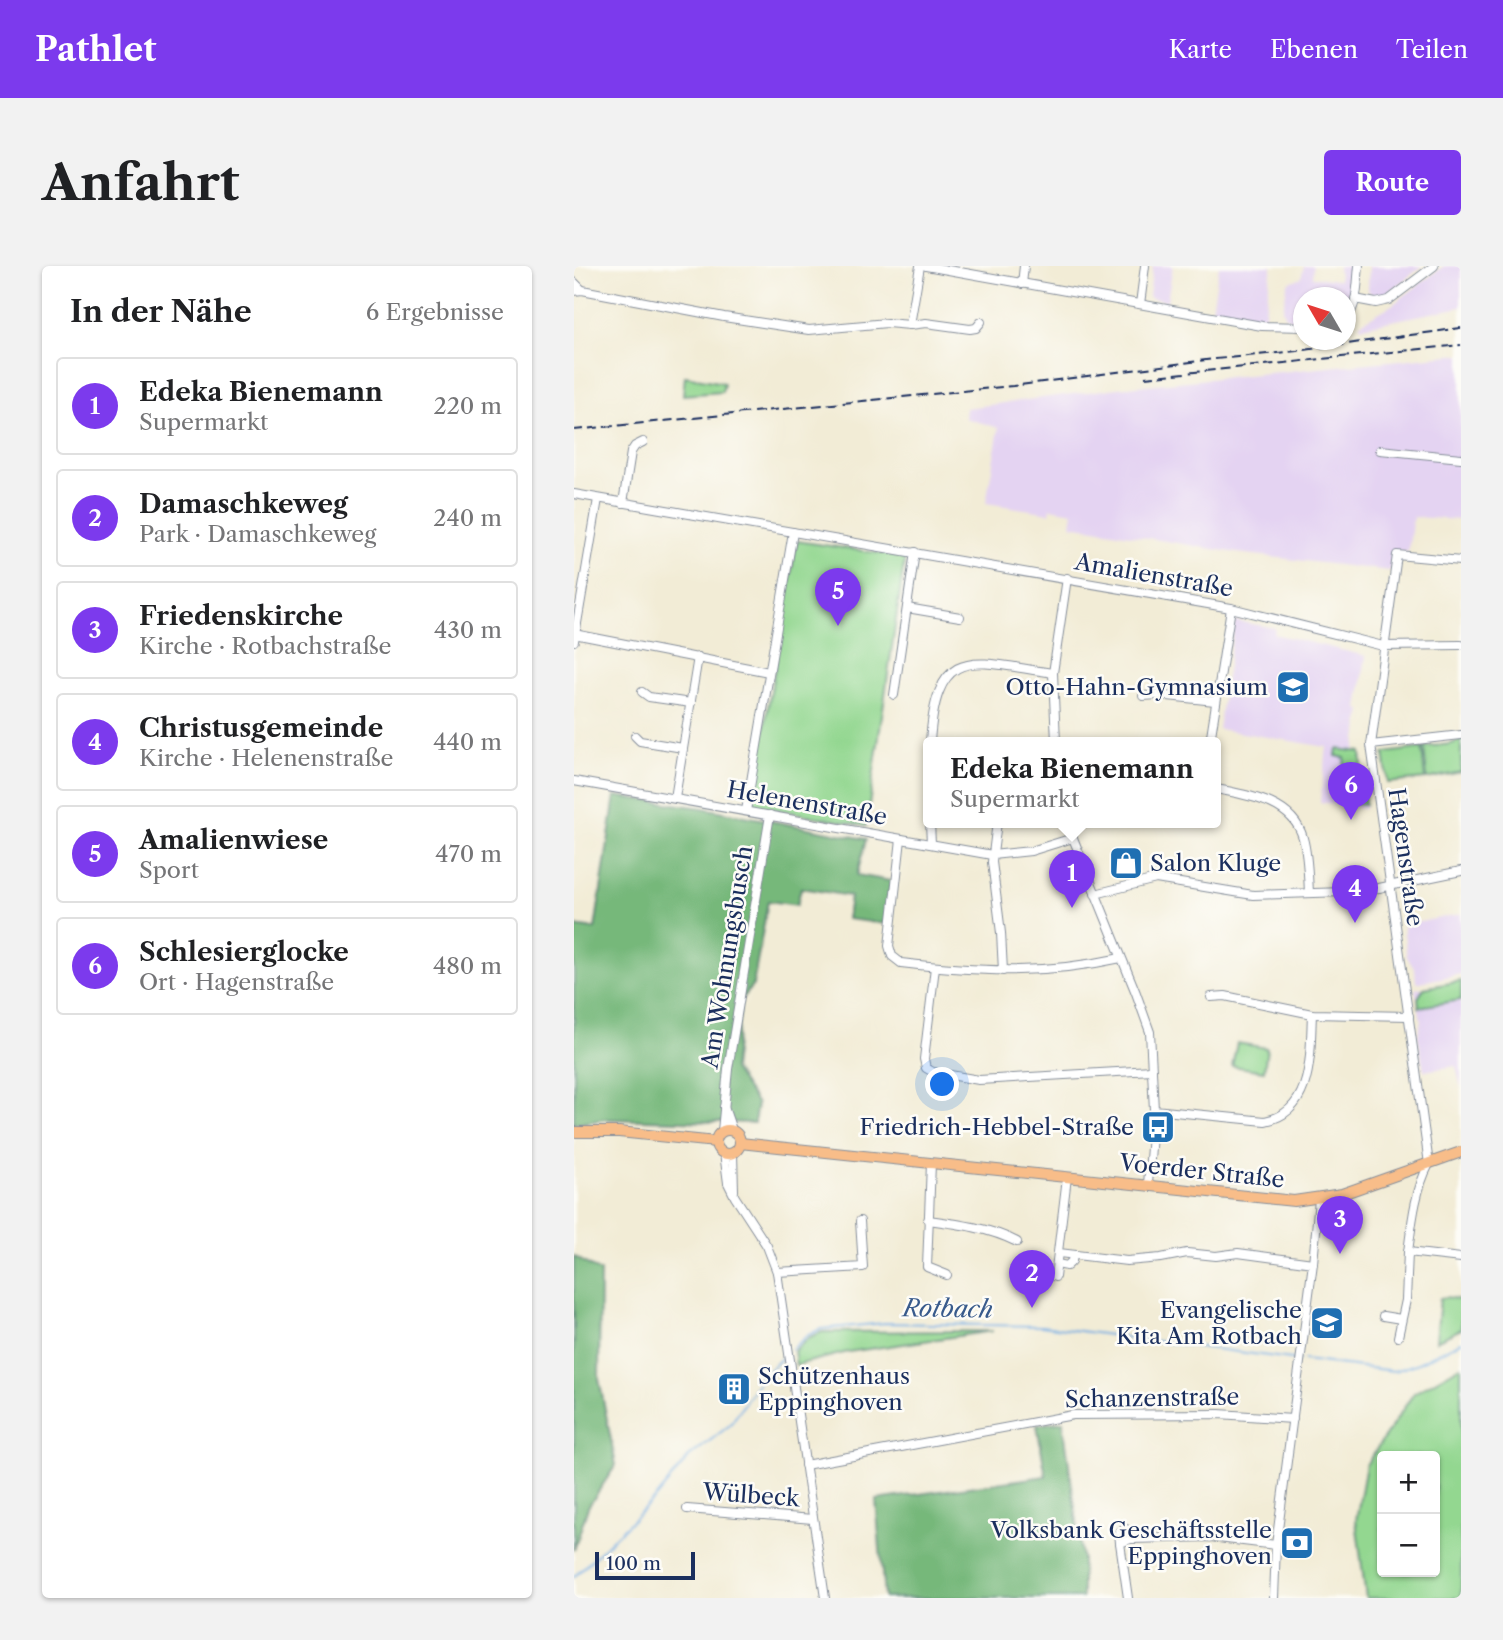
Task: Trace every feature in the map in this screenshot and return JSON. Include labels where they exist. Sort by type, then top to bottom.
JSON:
[{"type":"main road","points":[[727,1131],[738,1135],[740,1143],[728,1153],[718,1149],[716,1142],[727,1131]]},
{"type":"main road","points":[[574,1132],[619,1132],[716,1142]]},
{"type":"main road","name":"Voerder Straße","points":[[740,1143],[1294,1201],[1342,1194],[1461,1152]]},
{"type":"street","points":[[910,325],[920,266]]},
{"type":"street","points":[[926,266],[1262,326],[1293,327]]},
{"type":"street","points":[[1021,284],[1024,266]]},
{"type":"street","points":[[1140,304],[1145,266]]},
{"type":"street","points":[[1356,291],[1359,266]]},
{"type":"street","points":[[1356,299],[1376,303],[1389,300],[1434,266]]},
{"type":"street","points":[[574,282],[578,290],[809,330],[887,323],[926,323],[970,329],[976,328],[981,321]]},
{"type":"street","points":[[623,503],[631,452],[643,442]]},
{"type":"street","points":[[1380,450],[1461,458]]},
{"type":"street","name":"Amalienstraße","points":[[574,494],[1231,608],[1383,646],[1461,645]]},
{"type":"street","points":[[598,499],[574,636],[769,672]]},
{"type":"street","points":[[746,811],[793,532]]},
{"type":"street","points":[[894,695],[915,552]]},
{"type":"street","name":"Hagenstraße","points":[[1429,1164],[1371,745],[1397,555],[1461,561]]},
{"type":"street","points":[[1056,737],[1053,673],[1068,578]]},
{"type":"street","points":[[907,608],[960,617]]},
{"type":"street","points":[[1211,737],[1231,608]]},
{"type":"street","points":[[675,798],[698,657]]},
{"type":"street","points":[[931,737],[941,683],[957,667],[977,663],[1053,673]]},
{"type":"street","points":[[642,692],[649,697],[691,703]]},
{"type":"street","points":[[1143,696],[1215,701]]},
{"type":"street","points":[[1371,745],[1461,735]]},
{"type":"street","points":[[635,736],[640,741],[683,748]]},
{"type":"street","name":"Helenenstraße","points":[[574,781],[992,855],[1031,851],[1073,838]]},
{"type":"street","points":[[1221,790],[1267,800],[1294,821],[1303,835],[1309,893]]},
{"type":"street","name":"Am Wohnungsbusch","points":[[727,1131],[723,1105],[770,815]]},
{"type":"street","points":[[930,828],[930,844]]},
{"type":"street","points":[[997,828],[992,855],[1002,933],[1003,971]]},
{"type":"street","points":[[1071,828],[1150,1032],[1154,1110],[1148,1184]]},
{"type":"street","points":[[901,839],[888,946],[892,956],[901,963],[1003,971],[1054,970],[1121,958]]},
{"type":"street","points":[[1095,894],[1156,879],[1253,895],[1343,892],[1391,886],[1461,871]]},
{"type":"street","points":[[935,967],[924,1059],[926,1068],[933,1072],[979,1080],[1152,1070]]},
{"type":"street","points":[[1211,997],[1226,996],[1312,1014],[1409,1016]]},
{"type":"street","points":[[1154,1110],[1265,1121],[1275,1119],[1295,1106],[1302,1096],[1312,1014]]},
{"type":"street","points":[[728,1153],[728,1183],[767,1246],[777,1272],[825,1598]]},
{"type":"street","points":[[931,1163],[927,1267],[947,1275]]},
{"type":"street","points":[[1398,1337],[1406,1300],[1413,1216],[1422,1178],[1429,1164]]},
{"type":"street","points":[[1055,1276],[1067,1177]]},
{"type":"street","points":[[1274,1598],[1276,1545],[1319,1199]]},
{"type":"street","points":[[928,1220],[970,1226],[1017,1242]]},
{"type":"street","points":[[777,1272],[863,1268],[860,1221]]},
{"type":"street","points":[[1059,1253],[1127,1261],[1187,1252],[1216,1256],[1238,1253],[1313,1263]]},
{"type":"street","points":[[1408,1252],[1461,1258]]},
{"type":"street","points":[[1057,1264],[1067,1266],[1073,1255]]},
{"type":"street","points":[[1383,1316],[1401,1319]]},
{"type":"street","name":"Schanzenstraße","points":[[805,1465],[1073,1415],[1219,1414],[1293,1419]]},
{"type":"street","name":"Wülbeck","points":[[687,1509],[813,1518]]},
{"type":"street","points":[[1128,1598],[1118,1534],[1122,1529],[1129,1531],[1131,1539],[1210,1537],[1276,1545]]},
{"type":"shaded area","points":[[1153,266],[1173,266],[1167,301],[1149,296]]},
{"type":"shaded area","points":[[1219,266],[1272,266],[1264,318],[1212,309]]},
{"type":"shaded area","points":[[1304,266],[1313,266],[1312,277],[1339,280],[1338,266],[1353,266],[1350,287],[1293,287],[1292,320],[1286,317],[1283,309],[1287,286],[1289,282],[1301,278]]},
{"type":"shaded area","points":[[1369,266],[1423,266],[1384,295],[1371,294],[1368,290]]},
{"type":"shaded area","points":[[1444,266],[1461,266],[1461,307],[1362,327],[1359,324],[1392,305]]},
{"type":"shaded area","points":[[1461,354],[1461,520],[1413,517],[1408,552],[1393,551],[1390,571],[1237,553],[1071,525],[1073,512],[1051,508],[1050,513],[986,503],[999,428],[965,418],[966,408],[1118,388]]},
{"type":"shaded area","name":"Otto-Hahn-Gymnasium","points":[[1235,621],[1275,628],[1274,634],[1366,656],[1358,709],[1362,710],[1355,751],[1361,752],[1365,809],[1320,802],[1327,747],[1218,729]]},
{"type":"shaded area","points":[[1461,914],[1461,974],[1416,983],[1415,970],[1407,957],[1403,925]]},
{"type":"shaded area","points":[[1461,981],[1461,1088],[1456,1066],[1424,1071],[1418,1036],[1421,1020],[1415,989]]},
{"type":"green space","points":[[685,376],[724,383],[722,392],[683,395]]},
{"type":"green space","points":[[797,541],[905,557],[866,826],[751,805]]},
{"type":"green space","points":[[1461,740],[1461,772],[1427,779],[1424,747]]},
{"type":"green space","points":[[1422,748],[1425,779],[1388,783],[1384,753]]},
{"type":"green space","points":[[1337,749],[1361,752],[1365,805],[1338,801],[1345,758],[1336,756]]},
{"type":"green space","points":[[615,796],[703,808],[866,839],[857,875],[891,881],[886,924],[847,919],[850,896],[801,888],[797,905],[768,901],[753,985],[741,999],[733,1069],[757,1104],[754,1123],[607,1119],[574,1124],[574,926],[595,929]]},
{"type":"green space","points":[[1461,981],[1461,1000],[1419,1007],[1418,998],[1424,988]]},
{"type":"green space","points":[[1237,1043],[1267,1048],[1264,1071],[1232,1066]]},
{"type":"green space","points":[[574,1256],[600,1272],[599,1379],[616,1465],[588,1507],[574,1550]]},
{"type":"green space","points":[[1440,1298],[1461,1300],[1461,1329],[1436,1341]]},
{"type":"green space","points":[[993,1331],[848,1352],[796,1365],[794,1351],[810,1337],[822,1332]]},
{"type":"green space","points":[[1461,1366],[1461,1598],[1366,1598],[1356,1520],[1366,1465],[1414,1393]]},
{"type":"green space","points":[[1063,1421],[1082,1559],[1082,1598],[884,1598],[876,1500],[1046,1476],[1037,1425]]},
{"type":"waterway","name":"Rotbach","points":[[792,1349],[808,1335],[821,1329],[885,1323],[1042,1326],[1299,1360]]},
{"type":"waterway","name":"Rotbach","points":[[1304,1360],[1394,1371],[1416,1364],[1461,1342]]},
{"type":"waterway","name":"Rotbach","points":[[574,1577],[656,1497],[689,1457],[730,1425],[762,1377],[785,1355]]},
{"type":"railway","points":[[574,430],[1013,386],[1461,328]]},
{"type":"railway","points":[[1145,377],[1461,345]]},
{"type":"place","name":"Amalienwiese","points":[[838,626]]},
{"type":"place","name":"Otto-Hahn-Gymnasium","points":[[1293,687]]},
{"type":"place","name":"Schlesierglocke","points":[[1351,820]]},
{"type":"place","name":"Salon Kluge","points":[[1126,863]]},
{"type":"place","name":"Edeka Bienemann","points":[[1072,908]]},
{"type":"place","name":"Christusgemeinde","points":[[1355,923]]},
{"type":"place","name":"Friedrich-Hebbel-Straße","points":[[1158,1127]]},
{"type":"place","name":"Friedenskirche","points":[[1340,1254]]},
{"type":"place","name":"Damaschkeweg","points":[[1032,1308]]},
{"type":"place","name":"Evangelische Kita Am Rotbach","points":[[1327,1323]]},
{"type":"place","name":"Schützenhaus Eppinghoven","points":[[734,1389]]},
{"type":"place","name":"Volksbank Geschäftsstelle Eppinghoven","points":[[1297,1543]]}]
